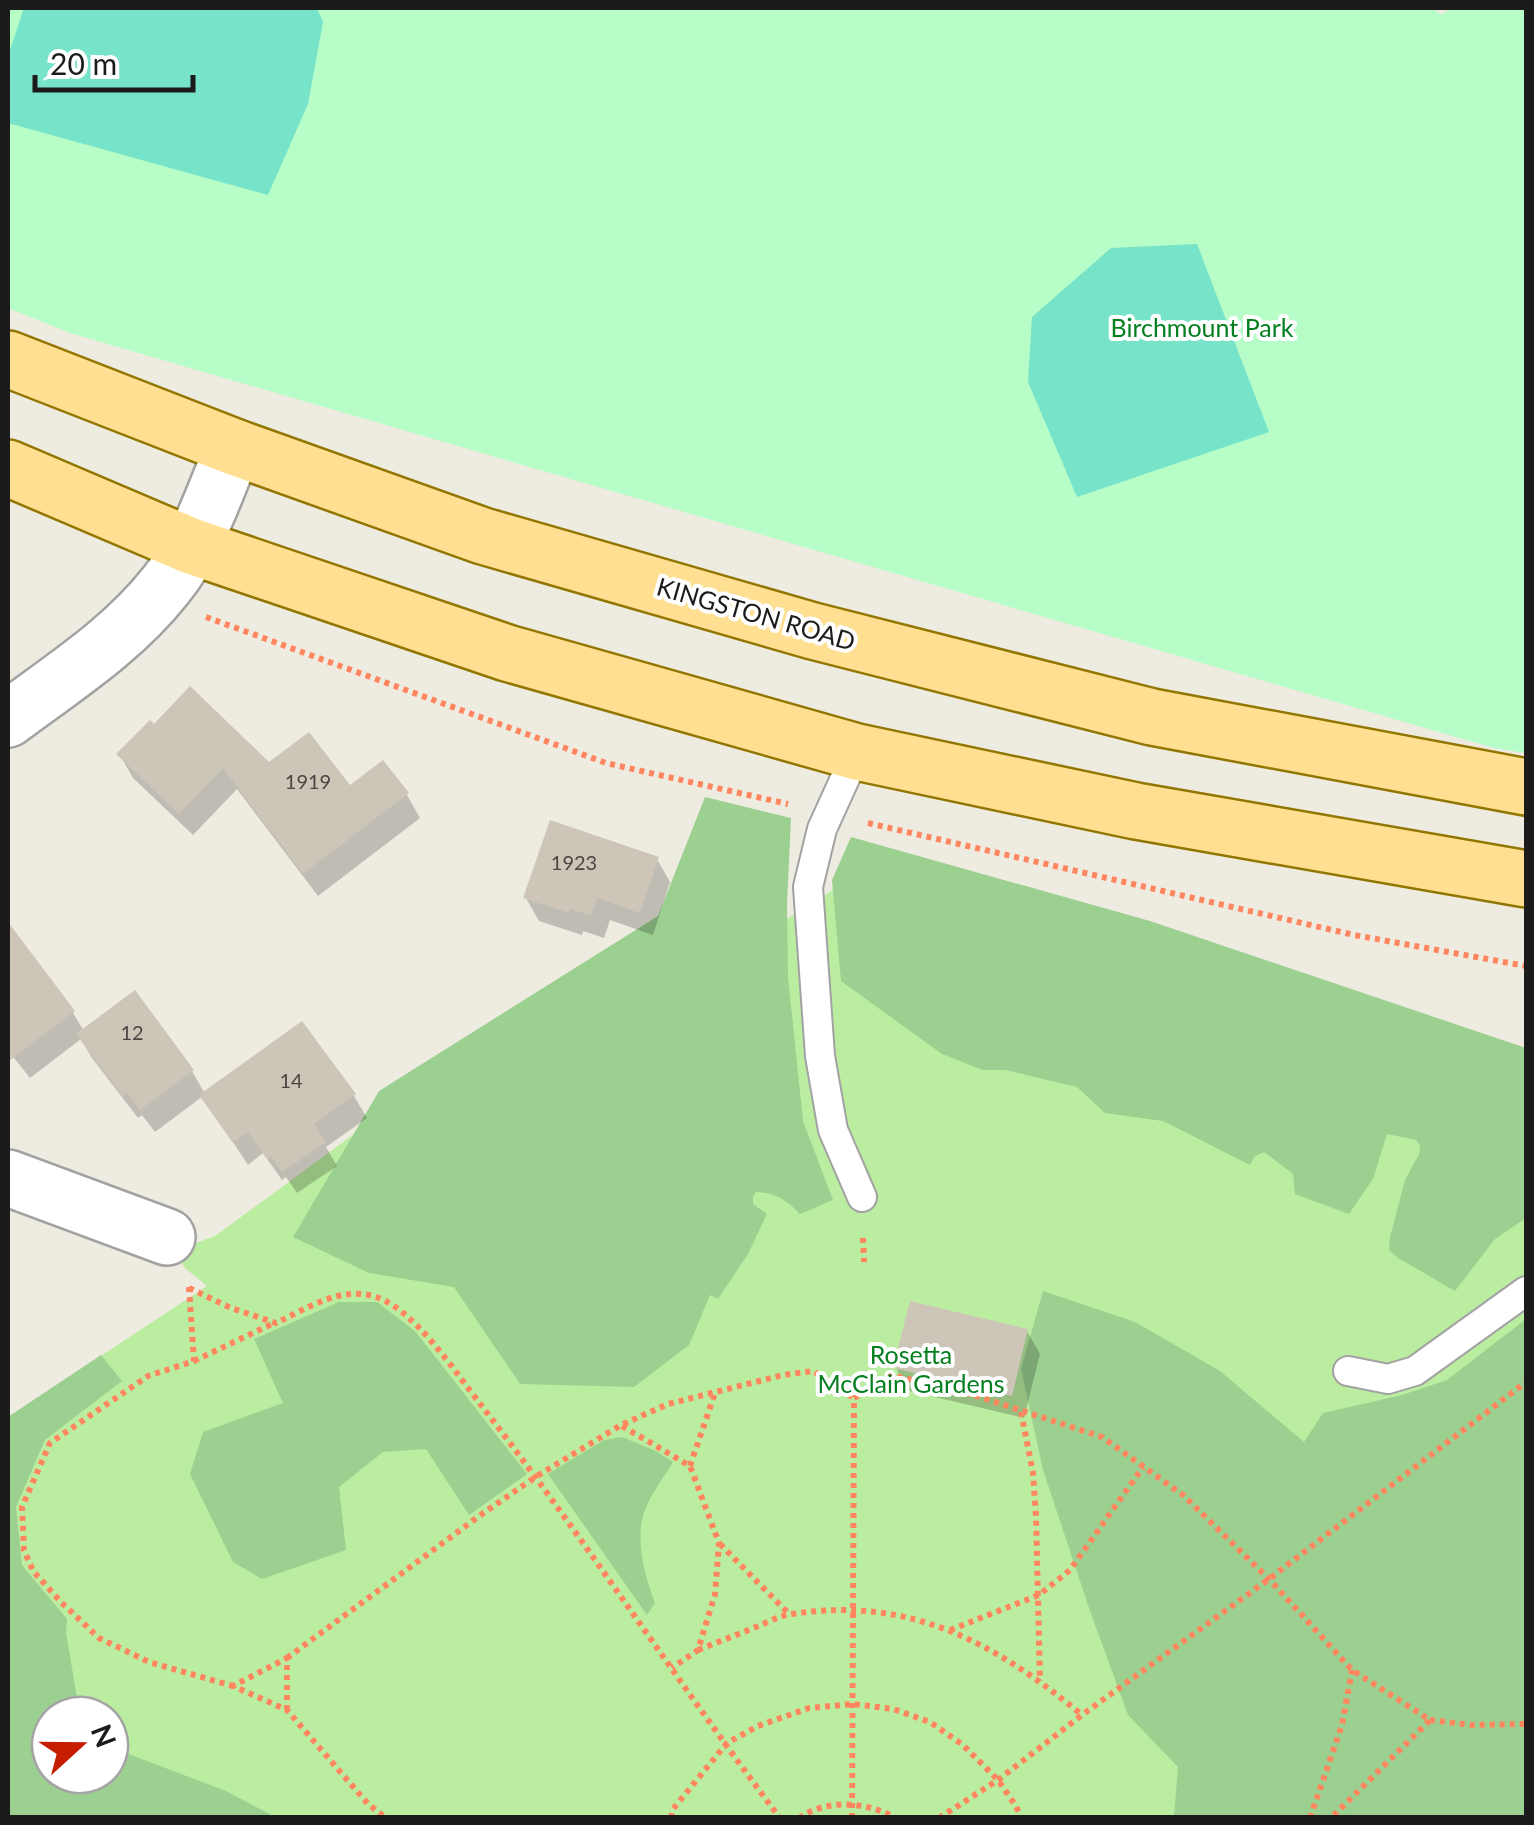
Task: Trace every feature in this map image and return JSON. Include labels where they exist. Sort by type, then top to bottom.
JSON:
[{"type":"main road","name":"KINGSTON ROAD","points":[[8,359],[234,447],[483,536],[813,631],[1152,716],[1526,787]]},
{"type":"main road","points":[[8,468],[191,546],[507,654],[858,752],[1136,812],[1526,879]]},
{"type":"street","points":[[8,719],[100,651],[167,585],[191,546],[234,447]]},
{"type":"street","points":[[8,1178],[166,1237]]},
{"type":"lane","points":[[858,752],[822,829],[808,886],[820,1056],[833,1130],[862,1196]]},
{"type":"lane","points":[[1348,1371],[1388,1379],[1415,1371],[1526,1290]]},
{"type":"path","points":[[166,1237],[189,1288],[194,1361]]},
{"type":"path","points":[[189,1288],[230,1308],[276,1323]]},
{"type":"path","points":[[386,1818],[368,1804],[287,1710],[233,1686],[149,1662],[99,1638],[33,1571],[24,1550],[22,1506],[50,1443],[148,1376],[194,1361],[337,1295],[379,1298],[399,1310],[430,1340],[537,1476],[780,1818]]},
{"type":"path","points":[[233,1686],[287,1658],[537,1476],[621,1425],[668,1404],[813,1371],[854,1398]]},
{"type":"path","points":[[854,1398],[891,1374],[971,1394],[1102,1437],[1183,1495],[1269,1579],[1352,1670],[1430,1720],[1472,1725],[1526,1724]]},
{"type":"path","points":[[939,1818],[998,1780],[1269,1579],[1526,1382]]},
{"type":"path","points":[[690,1466],[715,1393]]},
{"type":"path","points":[[852,1818],[854,1398]]},
{"type":"path","points":[[1021,1410],[1033,1473],[1040,1681]]},
{"type":"path","points":[[621,1425],[690,1466],[720,1543],[789,1614]]},
{"type":"path","points":[[950,1630],[1039,1595],[1070,1570],[1143,1467]]},
{"type":"path","points":[[698,1650],[716,1594],[720,1543]]},
{"type":"path","points":[[672,1668],[698,1650],[789,1614],[854,1610],[914,1618],[950,1630],[998,1654],[1082,1714]]},
{"type":"path","points":[[287,1658],[287,1710]]},
{"type":"path","points":[[1310,1818],[1342,1725],[1352,1670]]},
{"type":"path","points":[[672,1818],[673,1809],[727,1743],[758,1726],[809,1708],[852,1704],[893,1709],[930,1722],[963,1744],[998,1780],[1021,1818]]},
{"type":"path","points":[[1331,1818],[1430,1720]]},
{"type":"path","points":[[799,1818],[830,1805],[877,1808],[896,1818]]},
{"type":"green space","name":"Birchmount Park","points":[[8,8],[1432,8],[1441,15],[1452,8],[1526,8],[1526,753],[1494,748],[70,333],[8,308]]},
{"type":"green space","points":[[24,8],[317,8],[323,22],[308,104],[268,195],[8,123],[8,56]]},
{"type":"green space","points":[[1197,244],[1269,432],[1077,497],[1028,382],[1032,317],[1111,248]]},
{"type":"green space","points":[[705,797],[791,818],[788,977],[803,1121],[833,1200],[800,1214],[781,1198],[756,1192],[753,1204],[767,1214],[748,1254],[718,1299],[710,1295],[689,1345],[634,1387],[520,1384],[454,1287],[369,1273],[293,1237],[379,1091],[658,916]]},
{"type":"green space","points":[[851,837],[1150,921],[1526,1048],[1526,1218],[1495,1239],[1455,1291],[1389,1250],[1405,1180],[1419,1154],[1416,1140],[1387,1134],[1373,1179],[1349,1214],[1295,1194],[1293,1174],[1264,1152],[1255,1156],[1250,1165],[1163,1121],[1105,1113],[1077,1087],[1006,1070],[983,1070],[942,1054],[841,981],[832,880]]},
{"type":"green space","name":"Rosetta McClain Gardens","points":[[855,876],[1526,1113],[1526,1817],[8,1818],[8,1417],[207,1286],[185,1268],[174,1251],[215,1236],[354,1134],[301,1225]]},
{"type":"green space","points":[[1043,1291],[1135,1322],[1220,1371],[1304,1442],[1323,1413],[1447,1380],[1526,1319],[1526,1817],[1174,1817],[1178,1767],[1128,1715],[1043,1470],[1021,1369]]},
{"type":"green space","points":[[339,1302],[377,1302],[415,1331],[527,1474],[469,1515],[426,1449],[383,1452],[339,1487],[346,1550],[262,1579],[233,1562],[190,1474],[203,1432],[283,1403],[254,1339]]},
{"type":"green space","points":[[101,1355],[122,1381],[45,1440],[16,1507],[22,1565],[67,1619],[77,1695],[30,1695],[30,1795],[130,1795],[130,1755],[226,1791],[275,1817],[8,1817],[8,1417]]},
{"type":"green space","points":[[622,1437],[673,1462],[642,1521],[642,1558],[655,1603],[647,1615],[548,1474],[604,1440]]},
{"type":"building","points":[[190,686],[269,762],[309,732],[350,785],[383,760],[409,793],[303,874],[223,768],[179,814],[116,754],[150,720],[154,724]]},
{"type":"building","points":[[550,820],[659,857],[640,913],[597,898],[591,916],[523,898]]},
{"type":"building","points":[[8,922],[75,1011],[8,1062]]},
{"type":"building","points":[[135,990],[194,1070],[140,1110],[127,1093],[123,1097],[76,1034]]},
{"type":"building","points":[[302,1021],[356,1094],[314,1124],[326,1142],[282,1172],[271,1156],[267,1159],[248,1132],[233,1143],[199,1095]]},
{"type":"building","points":[[910,1301],[1028,1329],[1012,1396],[893,1368]]}]
